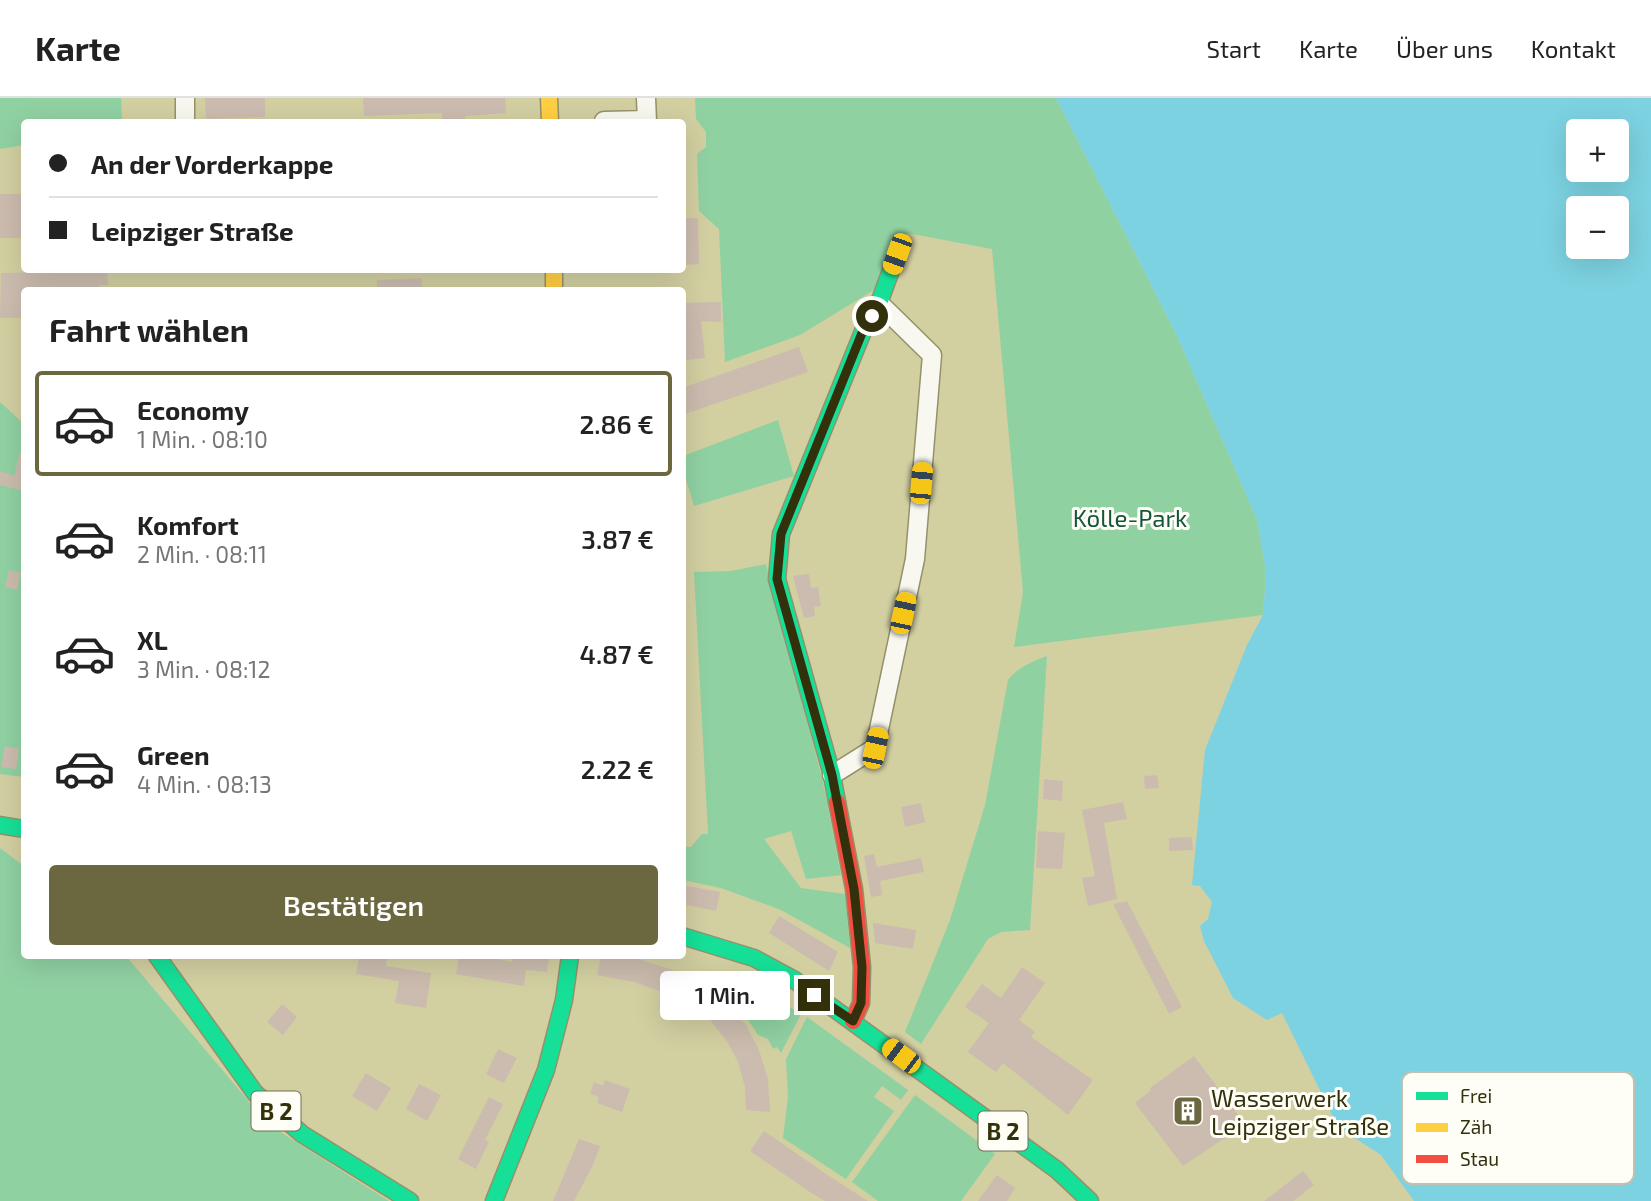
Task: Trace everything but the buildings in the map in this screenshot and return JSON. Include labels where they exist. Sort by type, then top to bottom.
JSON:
[{"type":"street","points":[[185,98],[185,119]]},
{"type":"street","points":[[549,98],[550,119]]},
{"type":"street","points":[[646,98],[647,119]]},
{"type":"street","points":[[853,1021],[861,1003],[862,967],[854,889],[832,775],[777,579],[781,534],[864,328],[879,303],[897,254]]},
{"type":"street","points":[[832,775],[875,748],[915,559],[932,355],[879,303]]},
{"type":"street","points":[[0,825],[21,828]]},
{"type":"street","name":"B 2","points":[[686,937],[762,962],[793,979],[1057,1170],[1090,1201]]},
{"type":"street","name":"B 2","points":[[159,959],[255,1093],[302,1134],[410,1201]]},
{"type":"street","points":[[494,1201],[546,1070],[564,1000],[570,959]]},
{"type":"green space","points":[[0,98],[121,98],[122,119],[21,119],[21,146],[0,149]]},
{"type":"green space","name":"Kölle-Park","points":[[695,98],[1056,98],[1177,336],[1257,520],[1266,572],[1263,615],[1014,647],[1023,592],[992,249],[907,233],[887,282],[800,335],[725,362],[719,229],[699,211],[697,154],[706,147],[706,132],[696,119]]},
{"type":"green space","points":[[0,402],[21,421],[21,777],[0,774]]},
{"type":"green space","points":[[778,420],[794,476],[694,506],[686,479],[686,455]]},
{"type":"green space","points":[[766,564],[823,782],[841,875],[806,879],[791,831],[764,839],[801,888],[845,894],[850,948],[781,910],[721,888],[686,881],[686,846],[691,847],[702,834],[708,834],[694,572],[731,571]]},
{"type":"green space","points":[[1047,656],[1030,930],[1001,932],[988,939],[921,1044],[905,1032],[950,920],[985,805],[1008,680],[1021,668]]},
{"type":"green space","points":[[0,848],[21,864],[21,959],[129,959],[268,1124],[389,1201],[0,1201]]},
{"type":"green space","points":[[730,971],[801,1014],[781,1053],[777,1047],[773,1049],[768,1039],[758,1035],[732,1001],[699,976],[702,972],[722,981]]},
{"type":"green space","points":[[807,1017],[908,1090],[901,1100],[882,1086],[874,1097],[894,1111],[846,1179],[783,1138],[788,1097],[786,1059]]},
{"type":"green space","points":[[915,1095],[995,1154],[961,1201],[878,1201],[852,1182]]},
{"type":"water","points":[[1056,98],[1651,98],[1651,1201],[1414,1201],[1381,1155],[1338,1127],[1282,1013],[1267,1020],[1233,998],[1204,941],[1200,926],[1208,919],[1212,902],[1200,886],[1192,885],[1205,750],[1247,645],[1263,615],[1266,572],[1257,520],[1177,336]]},
{"type":"traffic: fast","points":[[837,802],[832,775],[777,579],[781,534],[864,329],[879,303],[897,254]]},
{"type":"traffic: fast","points":[[0,825],[21,828]]},
{"type":"traffic: fast","points":[[686,937],[754,958],[793,979],[1057,1170],[1090,1201]]},
{"type":"traffic: fast","points":[[159,959],[255,1093],[302,1134],[410,1201]]},
{"type":"traffic: fast","points":[[494,1201],[546,1070],[564,1000],[570,959]]},
{"type":"traffic: slow","points":[[549,98],[550,119]]},
{"type":"traffic: slow","points":[[554,273],[554,287]]},
{"type":"traffic: jam","points":[[837,802],[854,889],[862,967],[861,1003],[853,1021]]},
{"type":"place","name":"Wasserwerk Leipziger Straße","points":[[1188,1111]]},
{"type":"route","points":[[814,995],[853,1021],[861,1003],[862,967],[854,889],[832,775],[777,579],[781,534],[864,328],[872,316]]}]
